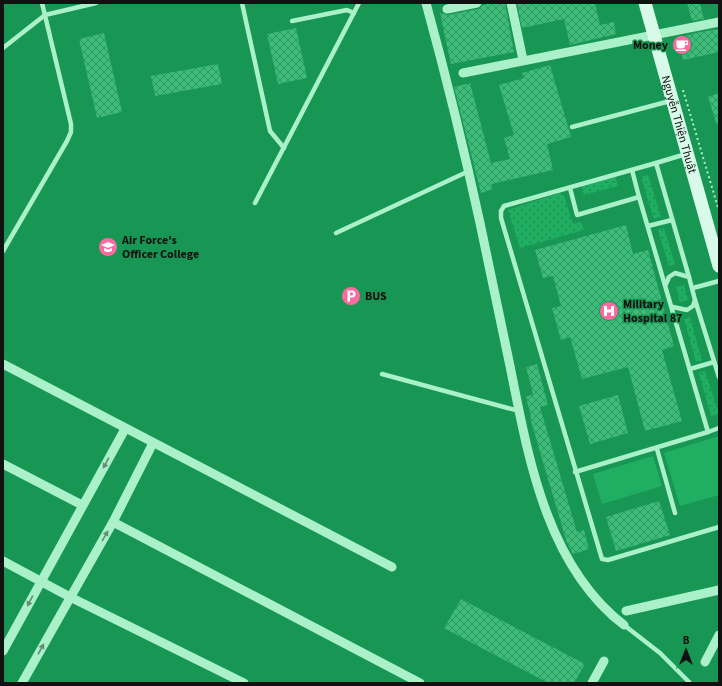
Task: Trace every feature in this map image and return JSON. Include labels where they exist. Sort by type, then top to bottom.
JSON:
[{"type":"street","points":[[426,3],[469,172],[519,411],[533,469],[559,540],[592,594],[624,625]]},
{"type":"street","points":[[447,9],[477,3]]},
{"type":"street","points":[[511,3],[523,60]]},
{"type":"street","name":"Nguyễn Thiện Thuật","points":[[645,3],[687,154],[716,244],[719,266]]},
{"type":"street","points":[[463,72],[719,22]]},
{"type":"street","points":[[3,364],[124,429],[392,567]]},
{"type":"street","points":[[3,651],[124,429]]},
{"type":"street","points":[[22,683],[113,522],[153,443]]},
{"type":"street","points":[[3,464],[82,505]]},
{"type":"street","points":[[113,522],[420,683]]},
{"type":"street","points":[[3,562],[70,597],[244,683]]},
{"type":"street","points":[[626,611],[719,590]]},
{"type":"street","points":[[705,662],[719,635]]},
{"type":"street","points":[[592,683],[604,661]]},
{"type":"lane","points":[[3,251],[67,141],[70,132],[70,124],[42,3]]},
{"type":"lane","points":[[3,48],[45,15],[96,3]]},
{"type":"lane","points":[[242,3],[270,131],[284,148]]},
{"type":"lane","points":[[255,203],[359,3]]},
{"type":"lane","points":[[292,21],[347,10],[354,13]]},
{"type":"lane","points":[[572,127],[672,100]]},
{"type":"lane","points":[[687,154],[504,206],[501,211],[501,218],[602,559],[608,560],[719,527]]},
{"type":"lane","points":[[656,163],[693,288],[695,300],[719,377]]},
{"type":"lane","points":[[632,170],[673,307],[708,432]]},
{"type":"lane","points":[[336,233],[469,172]]},
{"type":"lane","points":[[570,188],[577,215],[640,197]]},
{"type":"lane","points":[[648,226],[672,220]]},
{"type":"lane","points":[[666,284],[669,277],[675,273],[689,277]]},
{"type":"lane","points":[[693,288],[719,281]]},
{"type":"lane","points":[[673,307],[687,310],[693,306],[695,300]]},
{"type":"lane","points":[[690,369],[714,362]]},
{"type":"lane","points":[[382,374],[519,411]]},
{"type":"lane","points":[[575,472],[657,449],[719,428]]},
{"type":"lane","points":[[657,449],[675,512]]},
{"type":"lane","points":[[624,625],[660,653],[690,683]]},
{"type":"green space","points":[[615,175],[618,186],[584,195],[581,185]]},
{"type":"green space","points":[[648,175],[661,217],[654,219],[641,177]]},
{"type":"green space","points":[[560,193],[564,196],[573,224],[581,222],[584,230],[520,248],[508,210]]},
{"type":"green space","points":[[664,228],[675,264],[669,266],[658,230]]},
{"type":"green space","points":[[684,285],[688,300],[680,302],[676,287]]},
{"type":"green space","points":[[690,317],[702,361],[696,362],[684,319]]},
{"type":"green space","points":[[705,371],[719,414],[711,416],[699,373]]},
{"type":"green space","points":[[719,436],[719,495],[680,506],[664,453]]},
{"type":"green space","points":[[653,456],[662,486],[602,504],[593,474]]},
{"type":"building","points":[[491,3],[505,3],[514,52],[451,64],[440,13],[448,15],[478,9],[483,5]]},
{"type":"building","points":[[517,3],[595,3],[600,25],[614,22],[616,34],[570,45],[564,19],[522,28]]},
{"type":"building","points":[[687,3],[700,3],[704,19],[692,21]]},
{"type":"building","points":[[296,28],[307,78],[278,84],[267,34]]},
{"type":"building","points":[[719,29],[719,52],[683,60],[678,38],[695,33]]},
{"type":"building","points":[[104,33],[122,112],[97,118],[79,39]]},
{"type":"building","points":[[218,64],[222,84],[155,96],[151,76]]},
{"type":"building","points":[[550,65],[571,137],[547,144],[553,170],[491,184],[493,189],[481,193],[454,87],[470,83],[491,163],[510,159],[504,138],[514,135],[499,85],[524,78],[522,73]]},
{"type":"building","points":[[719,93],[719,124],[717,125],[708,97]]},
{"type":"building","points":[[626,225],[633,254],[648,250],[674,346],[662,350],[682,421],[645,431],[628,367],[582,379],[570,337],[561,340],[552,308],[561,306],[553,276],[543,278],[535,250]]},
{"type":"building","points":[[537,364],[548,405],[540,407],[577,532],[584,530],[589,549],[573,554],[567,543],[530,418],[526,397],[533,394],[526,367]]},
{"type":"building","points":[[618,395],[628,433],[590,444],[579,406]]},
{"type":"building","points":[[659,501],[670,535],[616,551],[606,517]]},
{"type":"building","points":[[461,599],[585,664],[574,683],[548,683],[444,628]]},
{"type":"place","name":"Money","points":[[682,45]]},
{"type":"place","name":"Air Force's Officer College","points":[[108,247]]},
{"type":"place","name":"BUS","points":[[351,296]]},
{"type":"place","name":"Military Hospital 87","points":[[609,311]]}]
